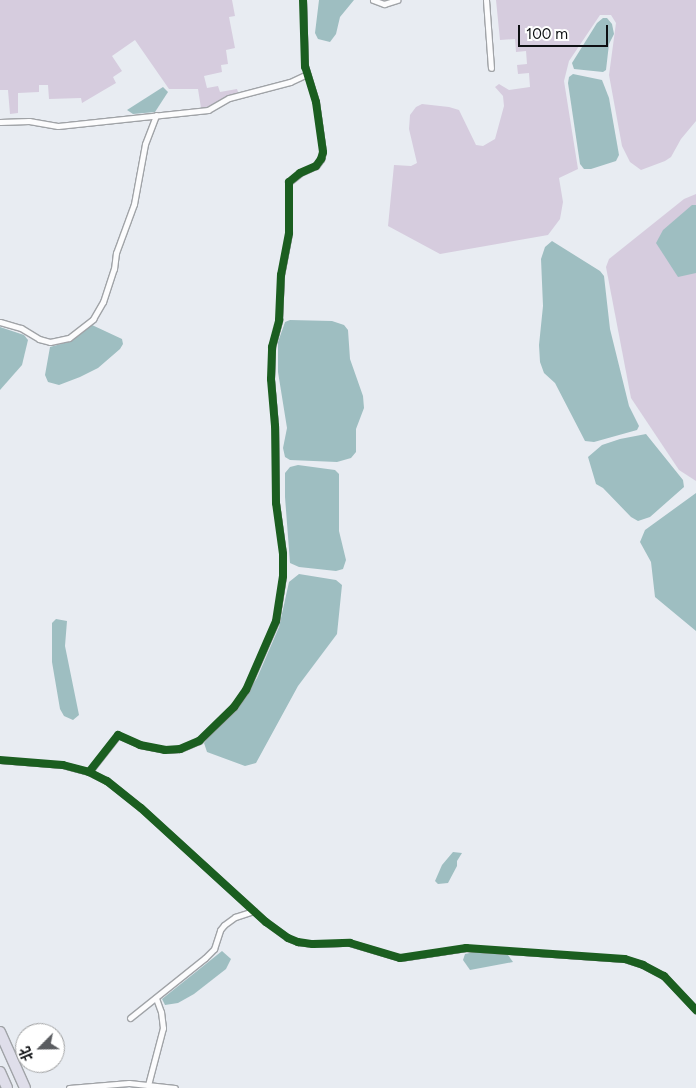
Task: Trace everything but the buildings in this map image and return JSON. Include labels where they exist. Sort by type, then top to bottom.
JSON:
[{"type":"highway","points":[[0,1032],[24,1088]]},
{"type":"highway","points":[[0,1072],[7,1088]]},
{"type":"street","points":[[89,772],[118,735],[157,749],[180,749],[199,741],[234,707],[246,690],[276,621],[283,576],[283,561],[276,502],[276,445],[270,379],[272,347],[279,320],[281,274],[289,233],[289,182],[316,166],[323,152],[316,102],[307,74],[303,0]]},
{"type":"street","points":[[373,0],[384,4],[397,0]]},
{"type":"street","points":[[486,0],[491,68]]},
{"type":"street","points":[[0,122],[29,121],[58,126],[208,110],[229,98],[249,91],[290,82],[307,74]]},
{"type":"street","points":[[0,322],[21,328],[38,339],[50,342],[69,338],[89,324],[103,302],[111,278],[116,253],[134,204],[145,144],[156,115]]},
{"type":"street","points":[[0,760],[56,764],[89,772],[106,781],[122,792],[254,911],[282,934],[298,942],[313,944],[350,943],[400,958],[466,948],[625,960],[643,965],[664,976],[696,1010]]},
{"type":"street","points":[[130,1018],[214,949],[220,930],[224,925],[235,917],[254,911]]},
{"type":"street","points":[[148,1085],[163,1028],[161,1012],[156,998]]},
{"type":"street","points":[[69,1088],[109,1084],[175,1088]]},
{"type":"shaded area","points":[[0,0],[232,0],[235,16],[229,17],[235,48],[226,50],[228,64],[221,65],[222,72],[204,76],[207,88],[218,86],[220,92],[237,89],[238,92],[206,108],[201,108],[198,89],[169,89],[135,40],[112,56],[122,71],[113,77],[116,83],[82,103],[81,98],[49,99],[48,85],[39,85],[39,92],[18,93],[18,113],[10,114],[8,90],[0,90]]},
{"type":"shaded area","points":[[496,0],[696,0],[696,121],[681,139],[671,157],[665,161],[641,170],[630,162],[622,146],[609,75],[616,23],[611,15],[600,15],[569,61],[564,81],[578,169],[559,178],[563,202],[560,219],[548,235],[440,254],[388,226],[394,165],[411,166],[417,163],[409,129],[410,115],[416,107],[422,104],[459,110],[476,145],[483,146],[495,139],[504,106],[503,96],[495,87],[499,84],[509,90],[530,87],[529,73],[518,74],[517,65],[527,64],[526,51],[516,52],[515,39],[500,40]]},
{"type":"shaded area","points":[[696,194],[696,481],[679,470],[631,398],[606,267],[609,259],[684,199]]},
{"type":"water","points":[[319,0],[354,0],[340,17],[336,34],[330,42],[318,39],[315,33]]},
{"type":"water","points":[[603,18],[607,18],[612,24],[614,34],[609,44],[606,70],[603,72],[574,69],[572,63],[597,23]]},
{"type":"water","points":[[573,74],[602,80],[609,98],[619,155],[616,161],[591,169],[584,169],[580,164],[568,83],[569,77]]},
{"type":"water","points":[[163,87],[168,92],[155,112],[133,114],[127,110]]},
{"type":"water","points":[[692,205],[696,205],[696,273],[678,277],[656,243],[663,230]]},
{"type":"water","points":[[552,241],[600,271],[604,276],[610,329],[629,406],[639,426],[637,430],[594,442],[585,441],[555,383],[544,373],[540,362],[539,345],[543,306],[541,259],[545,247]]},
{"type":"water","points":[[290,320],[332,321],[344,325],[348,330],[350,359],[363,396],[364,408],[356,429],[356,452],[351,458],[337,462],[290,460],[285,457],[283,448],[287,428],[278,372],[278,342],[285,322]]},
{"type":"water","points":[[92,325],[122,339],[123,344],[120,349],[98,368],[80,377],[59,385],[48,382],[45,375],[50,347],[68,342]]},
{"type":"water","points":[[0,327],[24,335],[28,340],[22,365],[0,390]]},
{"type":"water","points":[[646,434],[683,480],[684,487],[650,517],[638,521],[631,517],[603,488],[596,484],[588,457],[602,445]]},
{"type":"water","points":[[298,465],[335,470],[339,474],[339,531],[346,560],[343,569],[336,571],[299,567],[290,563],[285,473],[290,467]]},
{"type":"water","points":[[696,493],[696,631],[655,597],[651,562],[640,542],[645,530]]},
{"type":"water","points":[[299,574],[336,580],[342,585],[337,634],[298,686],[256,763],[245,766],[207,752],[204,743],[217,726],[236,711],[257,678],[279,627],[289,582]]},
{"type":"water","points":[[56,619],[67,621],[65,646],[79,715],[73,720],[64,716],[60,709],[52,662],[52,623]]},
{"type":"water","points":[[453,852],[462,853],[457,861],[457,866],[448,883],[438,884],[435,881],[442,865]]},
{"type":"water","points":[[222,951],[231,959],[226,969],[194,994],[178,1003],[165,1005],[162,999]]},
{"type":"water","points":[[474,952],[508,955],[513,962],[470,970],[463,960],[465,954]]},
{"type":"cycle path","points":[[89,772],[118,735],[140,745],[165,750],[180,749],[199,741],[234,707],[246,690],[276,621],[283,576],[283,554],[276,503],[275,426],[271,379],[272,347],[279,320],[281,275],[289,233],[289,182],[300,173],[316,166],[323,152],[316,102],[305,67],[303,0]]},
{"type":"cycle path","points":[[0,760],[63,765],[89,772],[107,781],[141,808],[266,922],[288,938],[298,942],[313,944],[350,943],[400,958],[466,948],[625,959],[643,965],[664,976],[696,1010]]}]
